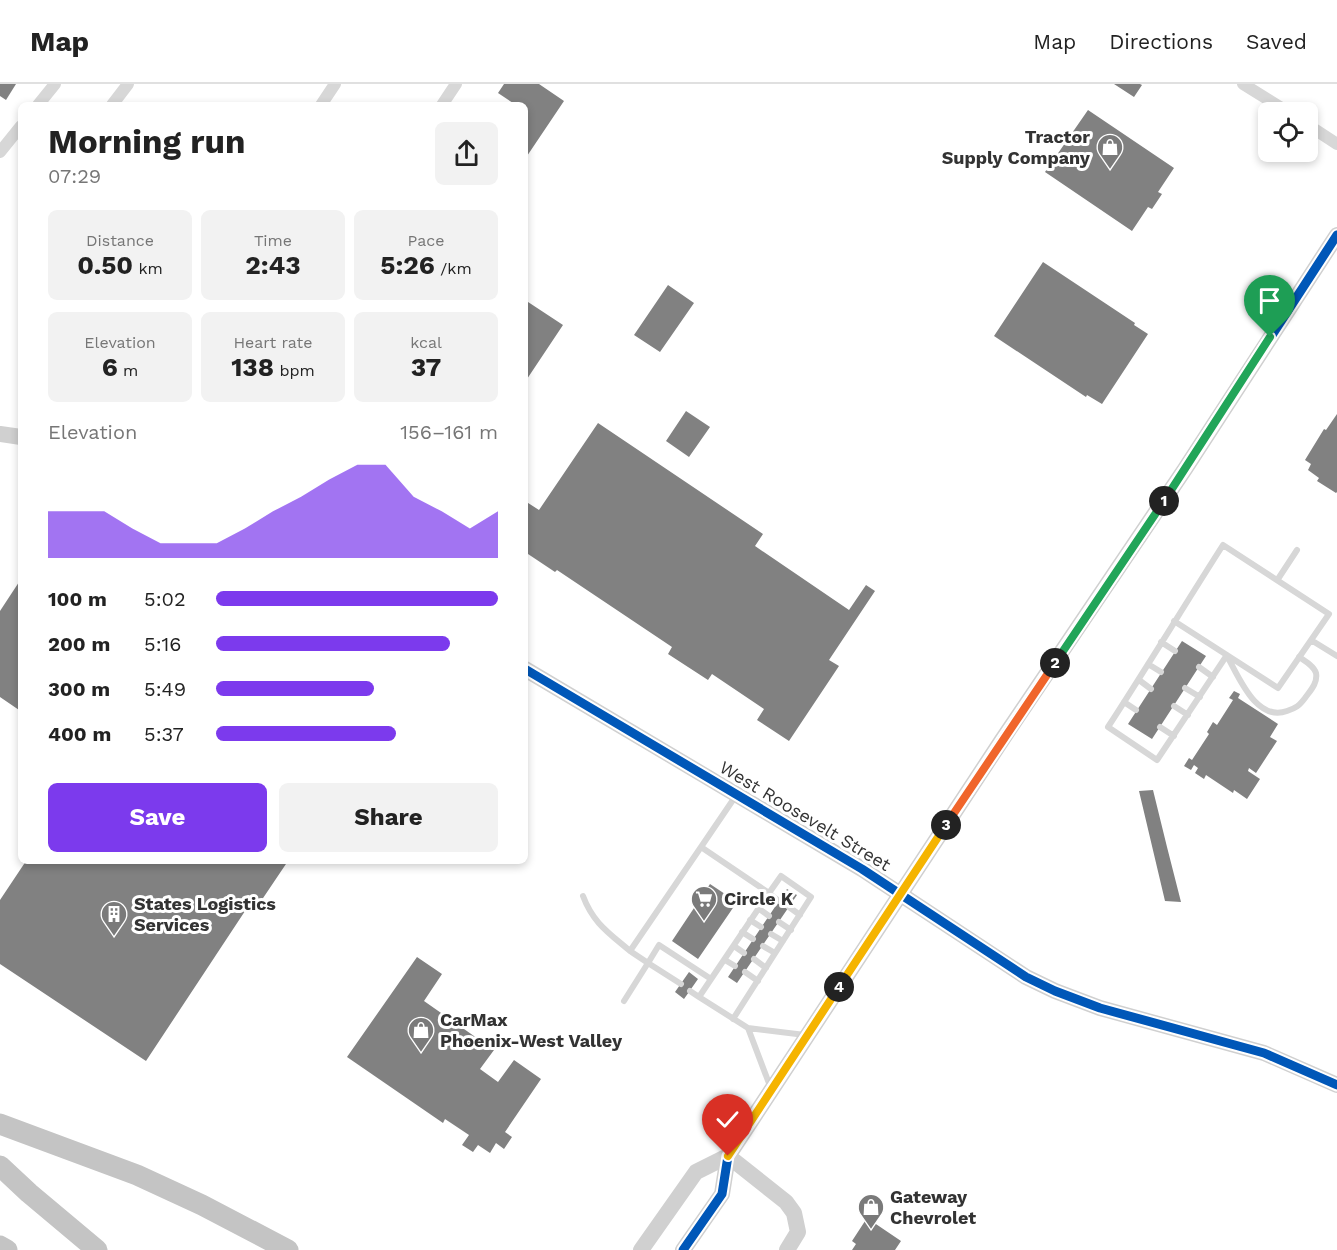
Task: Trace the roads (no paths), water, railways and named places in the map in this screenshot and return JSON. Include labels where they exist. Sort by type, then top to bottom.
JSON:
[{"type":"highway","points":[[0,1124],[137,1175],[202,1205],[288,1250]]},
{"type":"highway","points":[[0,1166],[97,1250]]},
{"type":"highway","points":[[0,1246],[7,1250]]},
{"type":"main road","points":[[683,1250],[722,1194],[728,1156],[1178,479],[1337,235]]},
{"type":"main road","points":[[0,434],[18,437]]},
{"type":"main road","name":"West Roosevelt Street","points":[[528,671],[862,868],[1026,977],[1100,1008],[1264,1053],[1337,1086]]},
{"type":"main road","points":[[641,1250],[696,1172],[728,1156]]},
{"type":"main road","points":[[728,1156],[786,1202],[794,1213],[798,1232],[787,1250]]},
{"type":"street","points":[[40,102],[55,84]]},
{"type":"street","points":[[114,102],[128,84]]},
{"type":"street","points":[[323,102],[335,84]]},
{"type":"street","points":[[444,102],[456,84]]},
{"type":"street","points":[[1243,84],[1272,102]]},
{"type":"street","points":[[0,152],[18,130]]},
{"type":"street","points":[[1318,132],[1337,144]]},
{"type":"lane","points":[[1174,621],[1278,688],[1329,614],[1223,545],[1174,621],[1139,680],[1108,727],[1157,760],[1227,656]]},
{"type":"lane","points":[[1278,579],[1297,550]]},
{"type":"lane","points":[[1311,640],[1337,657]]},
{"type":"lane","points":[[1161,642],[1175,651]]},
{"type":"lane","points":[[1227,656],[1252,699],[1272,714],[1279,714],[1299,706],[1316,682],[1313,667],[1299,657]]},
{"type":"lane","points":[[1148,664],[1161,672]]},
{"type":"lane","points":[[1199,667],[1213,677]]},
{"type":"lane","points":[[1139,680],[1151,689]]},
{"type":"lane","points":[[1185,688],[1200,697]]},
{"type":"lane","points":[[1124,702],[1136,710]]},
{"type":"lane","points":[[1174,706],[1188,715]]},
{"type":"lane","points":[[1160,727],[1174,736]]},
{"type":"lane","points":[[630,951],[737,794]]},
{"type":"lane","points":[[701,848],[779,901]]},
{"type":"lane","points":[[699,997],[781,876],[811,897],[733,1019]]},
{"type":"lane","points":[[583,896],[589,912],[600,926],[630,951],[681,984]]},
{"type":"lane","points":[[789,907],[800,915]]},
{"type":"lane","points":[[758,908],[769,916]]},
{"type":"lane","points":[[750,920],[761,927]]},
{"type":"lane","points":[[779,922],[791,930]]},
{"type":"lane","points":[[742,932],[753,939]]},
{"type":"lane","points":[[771,934],[783,941]]},
{"type":"lane","points":[[624,1001],[659,945],[711,979]]},
{"type":"lane","points":[[734,946],[744,953]]},
{"type":"lane","points":[[763,946],[776,953]]},
{"type":"lane","points":[[754,959],[766,968]]},
{"type":"lane","points":[[725,960],[735,966]]},
{"type":"lane","points":[[745,972],[758,981]]},
{"type":"lane","points":[[690,991],[748,1028],[807,1036]]},
{"type":"lane","points":[[748,1028],[772,1089]]},
{"type":"place","name":"Tractor Supply Company","points":[[1110,170]]},
{"type":"place","name":"Circle K","points":[[704,922]]},
{"type":"place","name":"States Logistics Services","points":[[114,937]]},
{"type":"place","name":"CarMax Phoenix-West Valley","points":[[421,1053]]},
{"type":"place","name":"Gateway Chevrolet","points":[[871,1230]]}]
